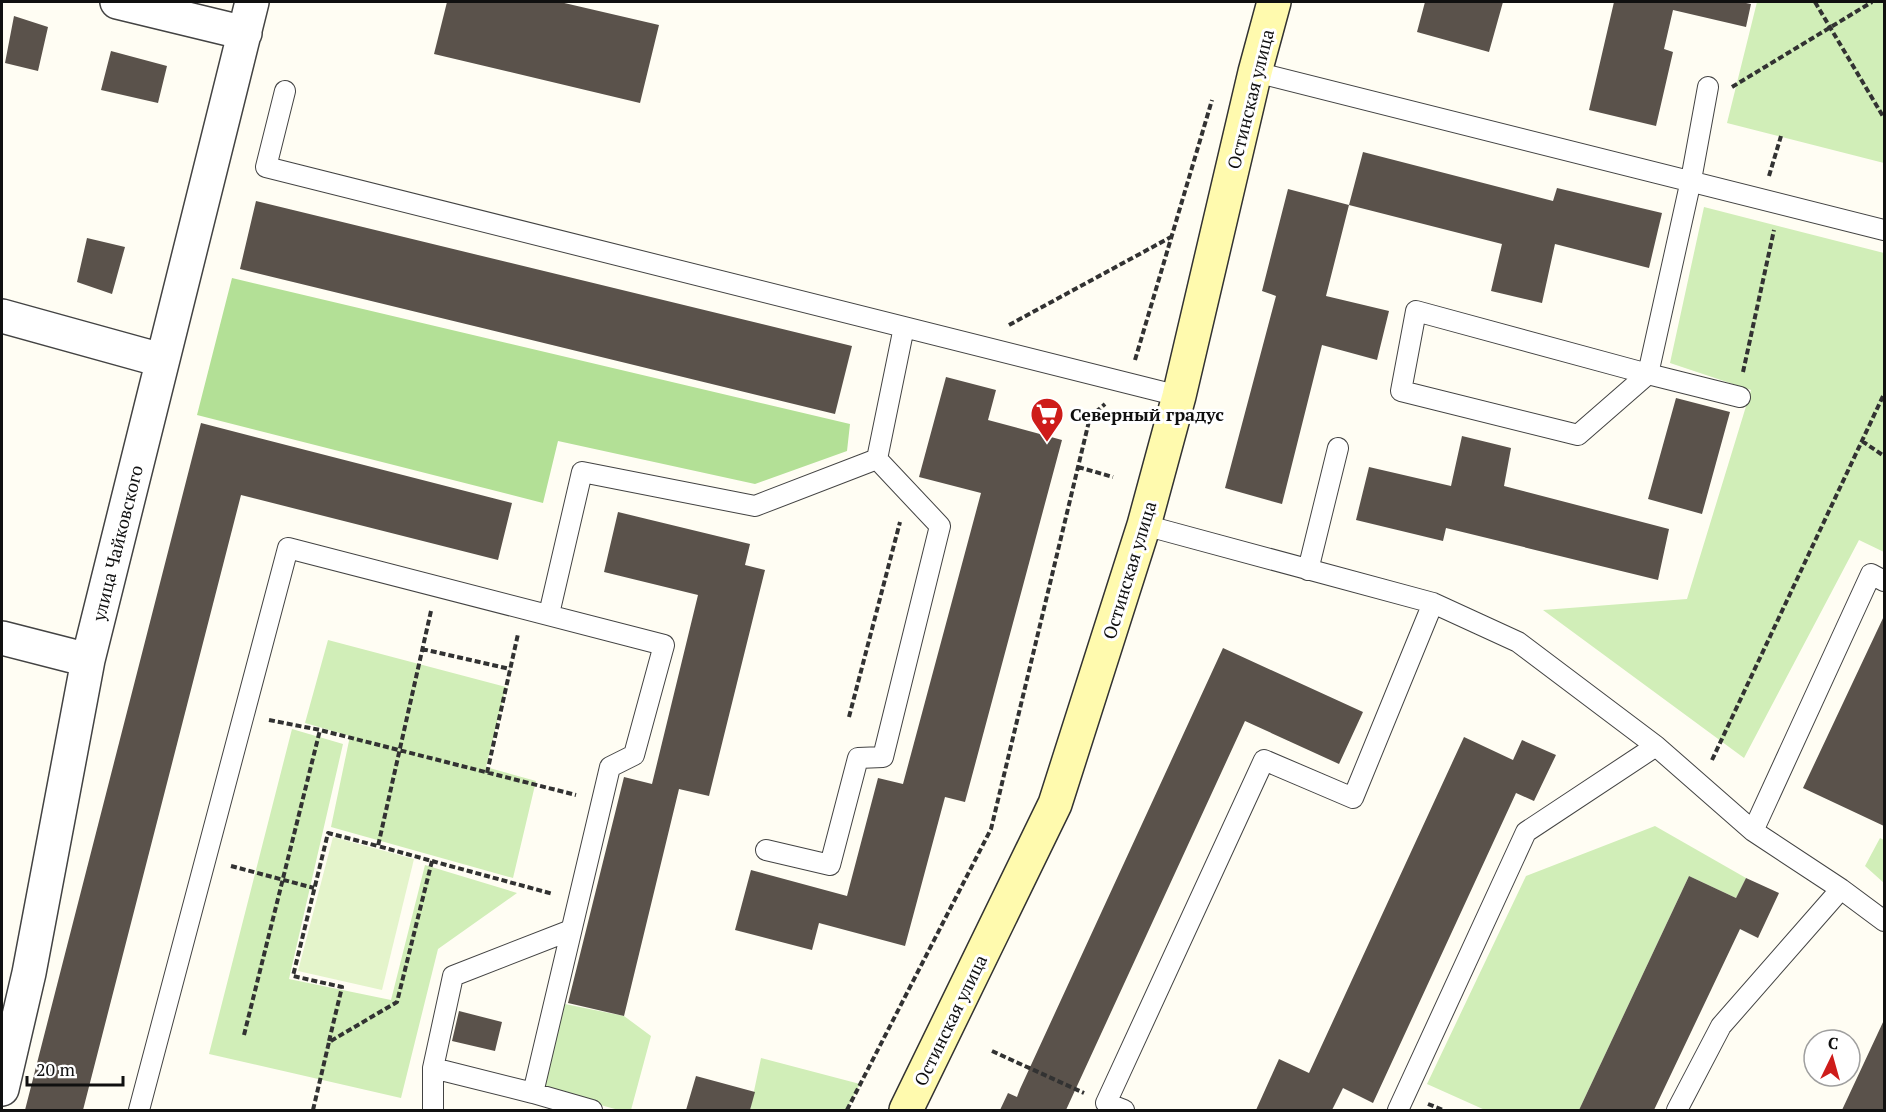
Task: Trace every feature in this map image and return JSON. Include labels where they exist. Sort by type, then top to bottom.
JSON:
[{"type":"street","points":[[117,2],[248,17]]},
{"type":"street","name":"Остинская улица","points":[[906,1110],[1055,804],[1144,525],[1179,396],[1255,72],[1274,2]]},
{"type":"street","name":"улица Чайковского","points":[[2,1089],[15,969],[161,360],[248,17]]},
{"type":"street","points":[[2,316],[161,360]]},
{"type":"street","points":[[2,638],[88,660]]},
{"type":"lane","points":[[1255,72],[1884,230]]},
{"type":"lane","points":[[1708,87],[1691,180],[1648,374],[1578,435],[1401,391],[1416,311],[1648,374],[1740,397]]},
{"type":"lane","points":[[285,91],[266,167],[1179,396]]},
{"type":"lane","points":[[877,459],[904,327]]},
{"type":"lane","points":[[1308,570],[1338,448]]},
{"type":"lane","points":[[766,850],[830,865],[858,758],[883,757],[940,526],[877,459]]},
{"type":"lane","points":[[549,614],[582,472],[755,506],[877,459]]},
{"type":"lane","points":[[1144,525],[1433,603],[1518,642],[1656,746],[1753,831],[1841,889],[1884,921]]},
{"type":"lane","points":[[139,1110],[288,548],[664,645],[634,755],[610,767],[533,1093]]},
{"type":"lane","points":[[1753,831],[1871,574],[1884,581]]},
{"type":"lane","points":[[1115,1107],[1264,760],[1353,798],[1433,603]]},
{"type":"lane","points":[[1398,1110],[1526,832],[1656,746]]},
{"type":"lane","points":[[1677,1110],[1721,1026],[1841,889]]},
{"type":"lane","points":[[433,1110],[433,1068],[453,976],[571,930]]},
{"type":"lane","points":[[433,1068],[592,1110]]},
{"type":"path","points":[[1815,2],[1884,118]]},
{"type":"path","points":[[1736,87],[1872,2]]},
{"type":"path","points":[[847,1110],[991,829],[1090,417],[1128,384],[1215,91]]},
{"type":"path","points":[[1743,375],[1781,136]]},
{"type":"path","points":[[973,345],[1172,237]]},
{"type":"path","points":[[1700,786],[1884,394]]},
{"type":"path","points":[[1863,441],[1884,456]]},
{"type":"path","points":[[1078,467],[1113,477]]},
{"type":"path","points":[[849,717],[908,492]]},
{"type":"path","points":[[378,846],[436,587]]},
{"type":"path","points":[[486,773],[523,609]]},
{"type":"path","points":[[422,649],[510,669]]},
{"type":"path","points":[[245,715],[320,730],[602,801]]},
{"type":"path","points":[[244,1035],[320,730]]},
{"type":"path","points":[[313,1110],[342,987],[293,976],[328,833],[578,901]]},
{"type":"path","points":[[329,1042],[397,1002],[432,861]]},
{"type":"path","points":[[256,872],[314,888]]},
{"type":"path","points":[[992,1051],[1115,1107]]},
{"type":"green space","points":[[1757,2],[1884,2],[1884,163],[1727,123]]},
{"type":"green space","points":[[1704,207],[1884,253],[1884,552],[1859,540],[1744,758],[1543,610],[1687,599],[1751,390],[1670,363]]},
{"type":"green space","points":[[232,278],[850,424],[847,451],[755,484],[558,441],[543,503],[197,415]]},
{"type":"green space","points":[[328,640],[506,687],[486,767],[536,781],[513,878],[331,827],[350,736],[305,723]]},
{"type":"green space","points":[[292,729],[343,744],[289,979],[391,1000],[425,865],[517,893],[438,949],[401,1098],[209,1054]]},
{"type":"green space","points":[[1655,826],[1746,878],[1736,898],[1689,876],[1579,1110],[1485,1110],[1427,1084],[1526,876]]},
{"type":"green space","points":[[333,837],[414,859],[382,990],[298,971]]},
{"type":"green space","points":[[1880,838],[1884,840],[1884,883],[1865,866]]},
{"type":"green space","points":[[560,1003],[624,1016],[651,1036],[631,1110],[619,1110],[540,1089]]},
{"type":"green space","points":[[761,1058],[860,1084],[846,1110],[750,1110]]},
{"type":"building","points":[[447,2],[560,2],[659,25],[640,103],[434,54]]},
{"type":"building","points":[[1425,2],[1503,2],[1489,52],[1417,32]]},
{"type":"building","points":[[1614,2],[1741,2],[1751,4],[1746,27],[1673,10],[1664,49],[1673,52],[1656,126],[1589,110]]},
{"type":"building","points":[[14,16],[48,27],[38,71],[5,63]]},
{"type":"building","points":[[111,51],[167,66],[158,103],[101,90]]},
{"type":"building","points":[[1363,152],[1553,201],[1557,188],[1662,213],[1649,268],[1555,244],[1542,303],[1491,291],[1502,244],[1349,205]]},
{"type":"building","points":[[1288,189],[1349,205],[1326,296],[1389,311],[1377,360],[1322,345],[1282,504],[1225,488],[1276,296],[1262,291]]},
{"type":"building","points":[[256,201],[852,346],[835,414],[240,269]]},
{"type":"building","points":[[87,238],[125,247],[112,294],[77,282]]},
{"type":"building","points":[[946,377],[996,390],[988,420],[1062,440],[965,802],[945,797],[905,946],[819,923],[812,950],[735,930],[751,870],[847,896],[878,778],[903,784],[981,493],[919,477]]},
{"type":"building","points":[[1676,398],[1730,412],[1702,514],[1648,499]]},
{"type":"building","points":[[201,423],[512,503],[498,560],[241,495],[83,1110],[25,1110]]},
{"type":"building","points":[[1462,436],[1511,448],[1504,486],[1669,529],[1658,580],[1446,528],[1443,541],[1356,520],[1369,467],[1451,486]]},
{"type":"building","points":[[618,512],[750,544],[745,565],[765,570],[709,796],[679,789],[624,1016],[568,1003],[624,777],[652,784],[698,595],[604,572]]},
{"type":"building","points":[[1884,616],[1884,826],[1803,788]]},
{"type":"building","points":[[1223,648],[1363,712],[1339,764],[1245,721],[1066,1110],[1000,1110],[1008,1093],[1017,1097]]},
{"type":"building","points":[[1464,737],[1513,760],[1522,740],[1556,755],[1534,801],[1516,793],[1373,1103],[1343,1088],[1332,1110],[1256,1110],[1279,1059],[1309,1073]]},
{"type":"building","points":[[1689,876],[1736,898],[1746,878],[1779,893],[1758,938],[1740,929],[1654,1110],[1579,1110]]},
{"type":"building","points":[[459,1011],[502,1022],[495,1051],[452,1041]]},
{"type":"building","points":[[1884,1020],[1884,1110],[1842,1110],[1852,1088],[1862,1088],[1862,1067]]},
{"type":"building","points":[[696,1076],[755,1092],[750,1110],[686,1110]]},
{"type":"place","name":"Северный градус","points":[[1047,443]]}]
